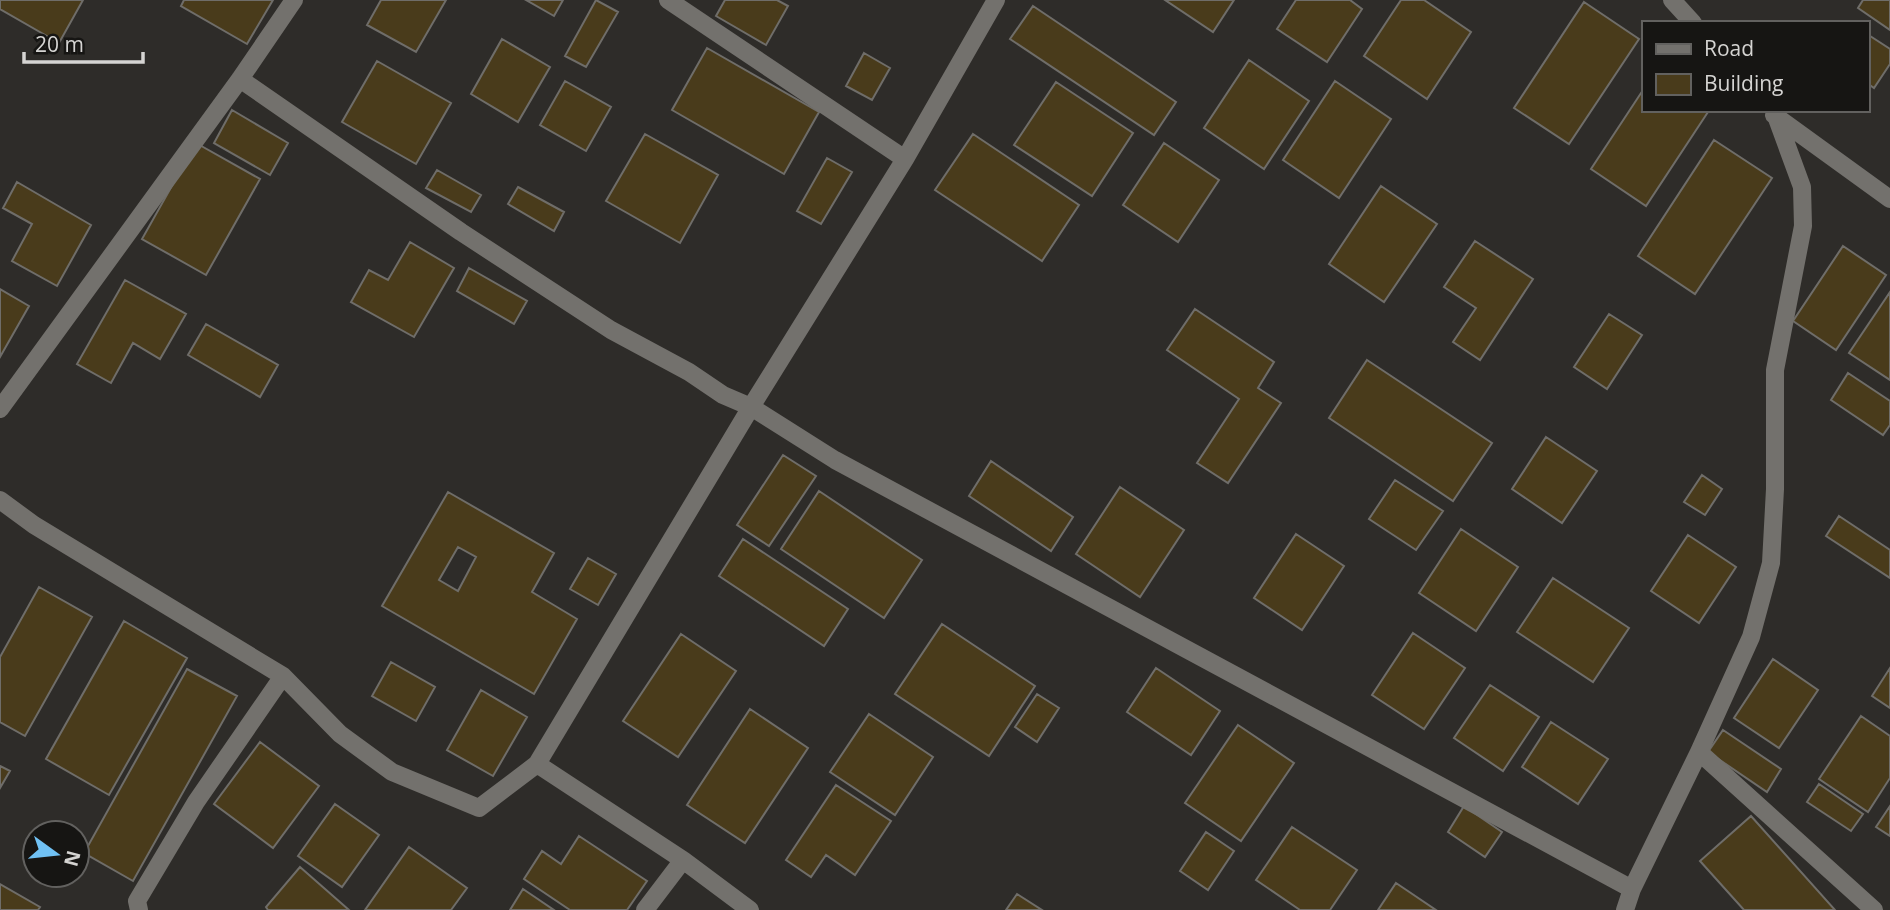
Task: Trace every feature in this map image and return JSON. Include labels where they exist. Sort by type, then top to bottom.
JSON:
[{"type":"street","points":[[0,409],[240,79],[294,0]]},
{"type":"street","points":[[668,0],[905,159]]},
{"type":"street","points":[[0,500],[34,525],[283,676],[340,734],[392,772],[479,808],[537,764],[751,407],[905,159],[996,0]]},
{"type":"street","points":[[1672,0],[1691,21]]},
{"type":"street","points":[[240,79],[450,225],[611,330],[688,372],[723,395],[751,407],[835,460],[1632,889]]},
{"type":"street","points":[[1773,113],[1890,199]]},
{"type":"street","points":[[1625,910],[1632,889],[1751,637],[1771,564],[1775,489],[1775,370],[1803,226],[1802,187],[1773,113]]},
{"type":"street","points":[[139,910],[137,901],[190,813],[283,676]]},
{"type":"street","points":[[1699,752],[1874,910]]},
{"type":"street","points":[[537,764],[683,860],[750,910]]},
{"type":"street","points":[[645,910],[683,860]]},
{"type":"building","points":[[0,0],[83,0],[59,43],[0,9]]},
{"type":"building","points":[[184,0],[273,0],[247,44],[181,6]]},
{"type":"building","points":[[381,0],[446,0],[416,52],[367,25]]},
{"type":"building","points":[[526,0],[563,0],[554,16]]},
{"type":"building","points":[[596,0],[618,12],[586,67],[565,56]]},
{"type":"building","points":[[725,0],[777,0],[788,6],[766,45],[716,16]]},
{"type":"building","points":[[1165,0],[1234,0],[1213,32]]},
{"type":"building","points":[[1296,0],[1350,0],[1362,9],[1327,62],[1277,29]]},
{"type":"building","points":[[1401,0],[1424,0],[1471,32],[1427,99],[1364,56]]},
{"type":"building","points":[[1863,0],[1890,0],[1890,30],[1858,8]]},
{"type":"building","points":[[1584,2],[1639,39],[1569,144],[1514,108]]},
{"type":"building","points":[[1033,6],[1176,102],[1154,135],[1010,39]]},
{"type":"building","points":[[1869,35],[1890,49],[1890,64],[1874,88],[1869,84]]},
{"type":"building","points":[[502,39],[550,67],[518,122],[471,94]]},
{"type":"building","points":[[707,48],[819,112],[784,174],[672,110]]},
{"type":"building","points":[[864,53],[890,68],[872,100],[846,86]]},
{"type":"building","points":[[1249,60],[1309,101],[1264,169],[1204,128]]},
{"type":"building","points":[[377,61],[451,103],[416,164],[342,122]]},
{"type":"building","points":[[565,81],[611,107],[586,151],[540,125]]},
{"type":"building","points":[[1335,81],[1391,119],[1339,198],[1283,160]]},
{"type":"building","points":[[1056,82],[1133,133],[1092,196],[1014,145]]},
{"type":"building","points":[[1642,92],[1642,112],[1708,112],[1646,206],[1591,169]]},
{"type":"building","points":[[232,110],[288,143],[270,175],[214,143]]},
{"type":"building","points":[[645,134],[718,175],[680,243],[606,201]]},
{"type":"building","points":[[973,134],[1079,205],[1042,261],[935,190]]},
{"type":"building","points":[[1714,140],[1772,178],[1695,294],[1638,256]]},
{"type":"building","points":[[196,143],[260,179],[206,275],[142,239]]},
{"type":"building","points":[[1164,143],[1219,180],[1178,242],[1123,205]]},
{"type":"building","points":[[827,158],[852,172],[821,224],[797,211]]},
{"type":"building","points":[[437,170],[481,195],[471,212],[426,188]]},
{"type":"building","points":[[17,182],[91,225],[57,286],[12,261],[32,224],[3,208]]},
{"type":"building","points":[[1381,186],[1437,224],[1384,302],[1329,264]]},
{"type":"building","points":[[518,187],[564,212],[554,231],[508,204]]},
{"type":"building","points":[[1475,241],[1533,279],[1480,360],[1453,342],[1476,308],[1444,287]]},
{"type":"building","points":[[410,242],[454,268],[414,337],[351,302],[369,270],[388,280]]},
{"type":"building","points":[[1843,246],[1886,275],[1836,350],[1793,321]]},
{"type":"building","points":[[469,268],[527,301],[514,324],[457,291]]},
{"type":"building","points":[[125,280],[186,314],[160,359],[133,343],[111,383],[77,364]]},
{"type":"building","points":[[0,289],[29,306],[0,357]]},
{"type":"building","points":[[1890,292],[1890,380],[1849,353]]},
{"type":"building","points":[[1195,309],[1274,362],[1258,388],[1281,403],[1228,483],[1197,463],[1239,399],[1167,350]]},
{"type":"building","points":[[1609,314],[1642,335],[1607,389],[1574,367]]},
{"type":"building","points":[[206,324],[278,365],[260,397],[188,355]]},
{"type":"building","points":[[1367,360],[1492,443],[1453,501],[1329,418]]},
{"type":"building","points":[[1848,373],[1890,401],[1890,425],[1883,435],[1831,400]]},
{"type":"building","points":[[1546,437],[1597,471],[1562,523],[1512,489]]},
{"type":"building","points":[[783,455],[816,476],[769,546],[737,525]]},
{"type":"building","points":[[991,461],[1073,517],[1051,551],[969,496]]},
{"type":"building","points":[[1702,475],[1722,489],[1705,515],[1684,502]]},
{"type":"building","points":[[1395,480],[1443,511],[1416,550],[1369,519]]},
{"type":"building","points":[[1120,487],[1184,530],[1140,597],[1076,554]]},
{"type":"building","points":[[819,491],[922,560],[884,618],[781,549]]},
{"type":"building","points":[[448,492],[554,553],[532,592],[577,619],[534,694],[382,606]],"holes":[[[458,547],[476,557],[458,591],[439,580]]]},
{"type":"building","points":[[1839,516],[1890,550],[1890,578],[1826,536]]},
{"type":"building","points":[[1461,529],[1518,567],[1476,631],[1419,593]]},
{"type":"building","points":[[1296,534],[1344,566],[1302,630],[1254,598]]},
{"type":"building","points":[[1688,535],[1736,567],[1699,623],[1651,591]]},
{"type":"building","points":[[743,539],[848,609],[824,646],[719,576]]},
{"type":"building","points":[[588,558],[616,574],[598,605],[570,589]]},
{"type":"building","points":[[1553,578],[1629,628],[1593,682],[1517,632]]},
{"type":"building","points":[[39,587],[92,617],[25,736],[0,722],[0,657]]},
{"type":"building","points":[[124,621],[187,658],[109,795],[46,759]]},
{"type":"building","points":[[942,624],[1035,686],[989,756],[895,694]]},
{"type":"building","points":[[1413,633],[1465,668],[1424,729],[1372,695]]},
{"type":"building","points":[[681,634],[736,671],[678,757],[623,721]]},
{"type":"building","points":[[1773,659],[1818,690],[1779,748],[1734,718]]},
{"type":"building","points":[[391,662],[435,687],[416,721],[372,696]]},
{"type":"building","points":[[1156,668],[1220,711],[1191,755],[1127,712]]},
{"type":"building","points":[[1890,668],[1890,708],[1872,696]]},
{"type":"building","points":[[187,669],[237,696],[133,881],[91,857],[91,840]]},
{"type":"building","points":[[1490,685],[1539,717],[1503,771],[1454,738]]},
{"type":"building","points":[[481,690],[527,717],[493,776],[447,750]]},
{"type":"building","points":[[1037,694],[1059,708],[1037,742],[1015,727]]},
{"type":"building","points":[[750,709],[808,748],[745,843],[687,805]]},
{"type":"building","points":[[869,714],[933,757],[895,815],[830,772]]},
{"type":"building","points":[[1861,716],[1890,736],[1890,778],[1868,812],[1819,779]]},
{"type":"building","points":[[1551,722],[1608,759],[1578,804],[1522,767]]},
{"type":"building","points":[[1238,725],[1294,763],[1241,841],[1185,803]]},
{"type":"building","points":[[1723,730],[1781,769],[1767,792],[1708,752]]},
{"type":"building","points":[[260,742],[319,786],[273,848],[214,804]]},
{"type":"building","points":[[0,766],[10,771],[0,788]]},
{"type":"building","points":[[1819,784],[1863,814],[1851,831],[1807,802]]},
{"type":"building","points":[[836,785],[891,821],[855,875],[826,855],[811,877],[786,860]]},
{"type":"building","points":[[335,804],[379,835],[342,887],[298,856]]},
{"type":"building","points":[[1464,806],[1502,832],[1485,857],[1448,832]]},
{"type":"building","points":[[1890,806],[1890,836],[1876,827]]},
{"type":"building","points":[[1751,816],[1835,910],[1744,910],[1700,861]]},
{"type":"building","points":[[1292,827],[1357,870],[1330,910],[1300,910],[1256,880]]},
{"type":"building","points":[[1206,832],[1234,851],[1208,890],[1180,871]]},
{"type":"building","points":[[579,836],[647,881],[627,910],[570,910],[524,879],[542,851],[561,864]]},
{"type":"building","points":[[409,847],[467,888],[451,910],[365,910]]},
{"type":"building","points":[[300,867],[349,910],[268,910],[266,907]]},
{"type":"building","points":[[1396,883],[1436,910],[1378,910]]},
{"type":"building","points":[[0,884],[40,907],[38,910],[0,910]]},
{"type":"building","points":[[523,889],[554,910],[510,910]]},
{"type":"building","points":[[1017,894],[1042,910],[1006,910]]}]
